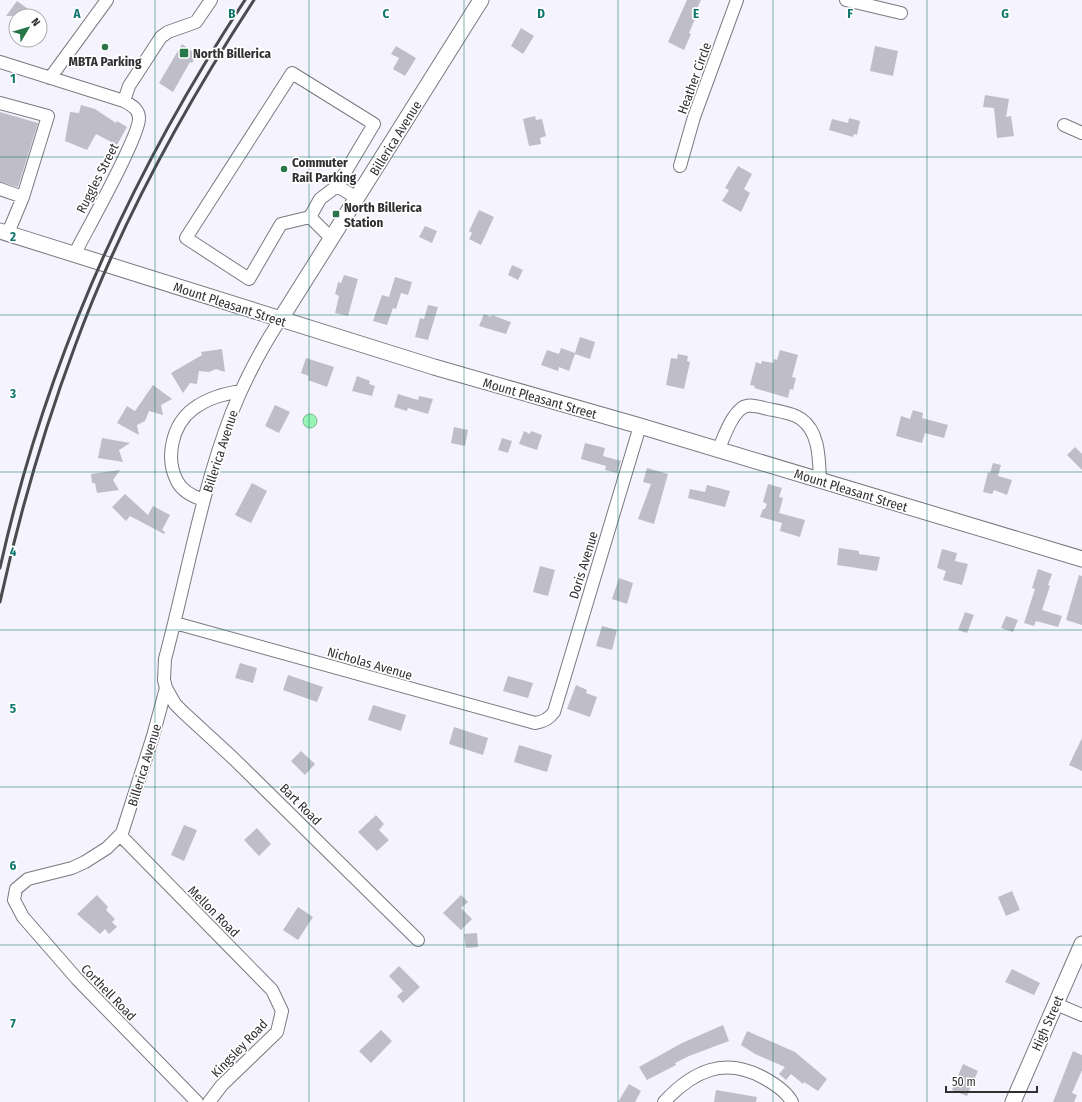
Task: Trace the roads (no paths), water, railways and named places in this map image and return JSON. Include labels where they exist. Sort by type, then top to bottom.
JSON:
[{"type":"main road","name":"Billerica Avenue","points":[[280,320],[481,0]]},
{"type":"main road","name":"Mount Pleasant Street","points":[[4,232],[280,320],[434,367],[640,426],[1082,559]]},
{"type":"main road","name":"High Street","points":[[1013,1102],[1082,944]]},
{"type":"street","points":[[50,78],[107,0]]},
{"type":"street","points":[[0,62],[124,101],[129,86],[161,37],[168,32],[196,22],[211,0]]},
{"type":"street","name":"Heather Circle","points":[[680,166],[694,117],[736,0]]},
{"type":"street","points":[[846,0],[901,13]]},
{"type":"street","points":[[292,73],[374,124],[337,186],[320,199],[310,217],[282,224],[249,279],[186,238],[292,73]]},
{"type":"street","name":"Ruggles Street","points":[[74,255],[131,144],[139,123],[138,113],[124,101]]},
{"type":"street","points":[[0,102],[48,116],[23,198],[4,232]]},
{"type":"street","points":[[1064,125],[1082,133]]},
{"type":"street","points":[[337,186],[357,198]]},
{"type":"street","points":[[0,189],[23,198]]},
{"type":"street","points":[[310,217],[332,239]]},
{"type":"street","name":"Billerica Avenue","points":[[14,894],[20,884],[28,879],[72,868],[85,862],[107,848],[120,835],[131,808],[166,688],[164,680],[165,659],[204,500],[225,432],[241,391],[257,358],[280,320]]},
{"type":"street","points":[[204,500],[191,495],[177,482],[170,461],[175,431],[192,410],[218,394],[241,391]]},
{"type":"street","points":[[718,450],[734,418],[744,407],[752,405],[776,410],[800,418],[811,432],[818,455],[820,481]]},
{"type":"street","name":"Doris Avenue","points":[[554,712],[640,426]]},
{"type":"street","name":"Nicholas Avenue","points":[[175,623],[535,723],[546,720],[554,712]]},
{"type":"street","name":"Bart Road","points":[[166,688],[175,704],[234,759],[418,940]]},
{"type":"street","name":"Mellon Road","points":[[120,835],[272,990],[282,1011]]},
{"type":"street","name":"Corthell Road","points":[[14,894],[14,900],[23,917],[77,979],[196,1102]]},
{"type":"street","points":[[1056,1004],[1082,1015]]},
{"type":"street","name":"Kingsley Road","points":[[209,1102],[222,1085],[277,1032],[282,1011]]},
{"type":"street","points":[[664,1102],[691,1078],[711,1069],[729,1067],[747,1070],[759,1076],[781,1089],[792,1102]]},
{"type":"railway","points":[[0,568],[19,492],[41,418],[67,345],[97,273],[129,202],[165,133],[245,0]]},
{"type":"railway","points":[[0,602],[15,537],[43,441],[64,377],[93,300],[133,211],[178,125],[202,83],[254,0]]},
{"type":"place","name":"MBTA Parking","points":[[105,47]]},
{"type":"place","name":"North Billerica","points":[[184,53]]},
{"type":"place","name":"Commuter Rail Parking","points":[[284,169]]},
{"type":"place","name":"North Billerica Station","points":[[336,214]]}]
